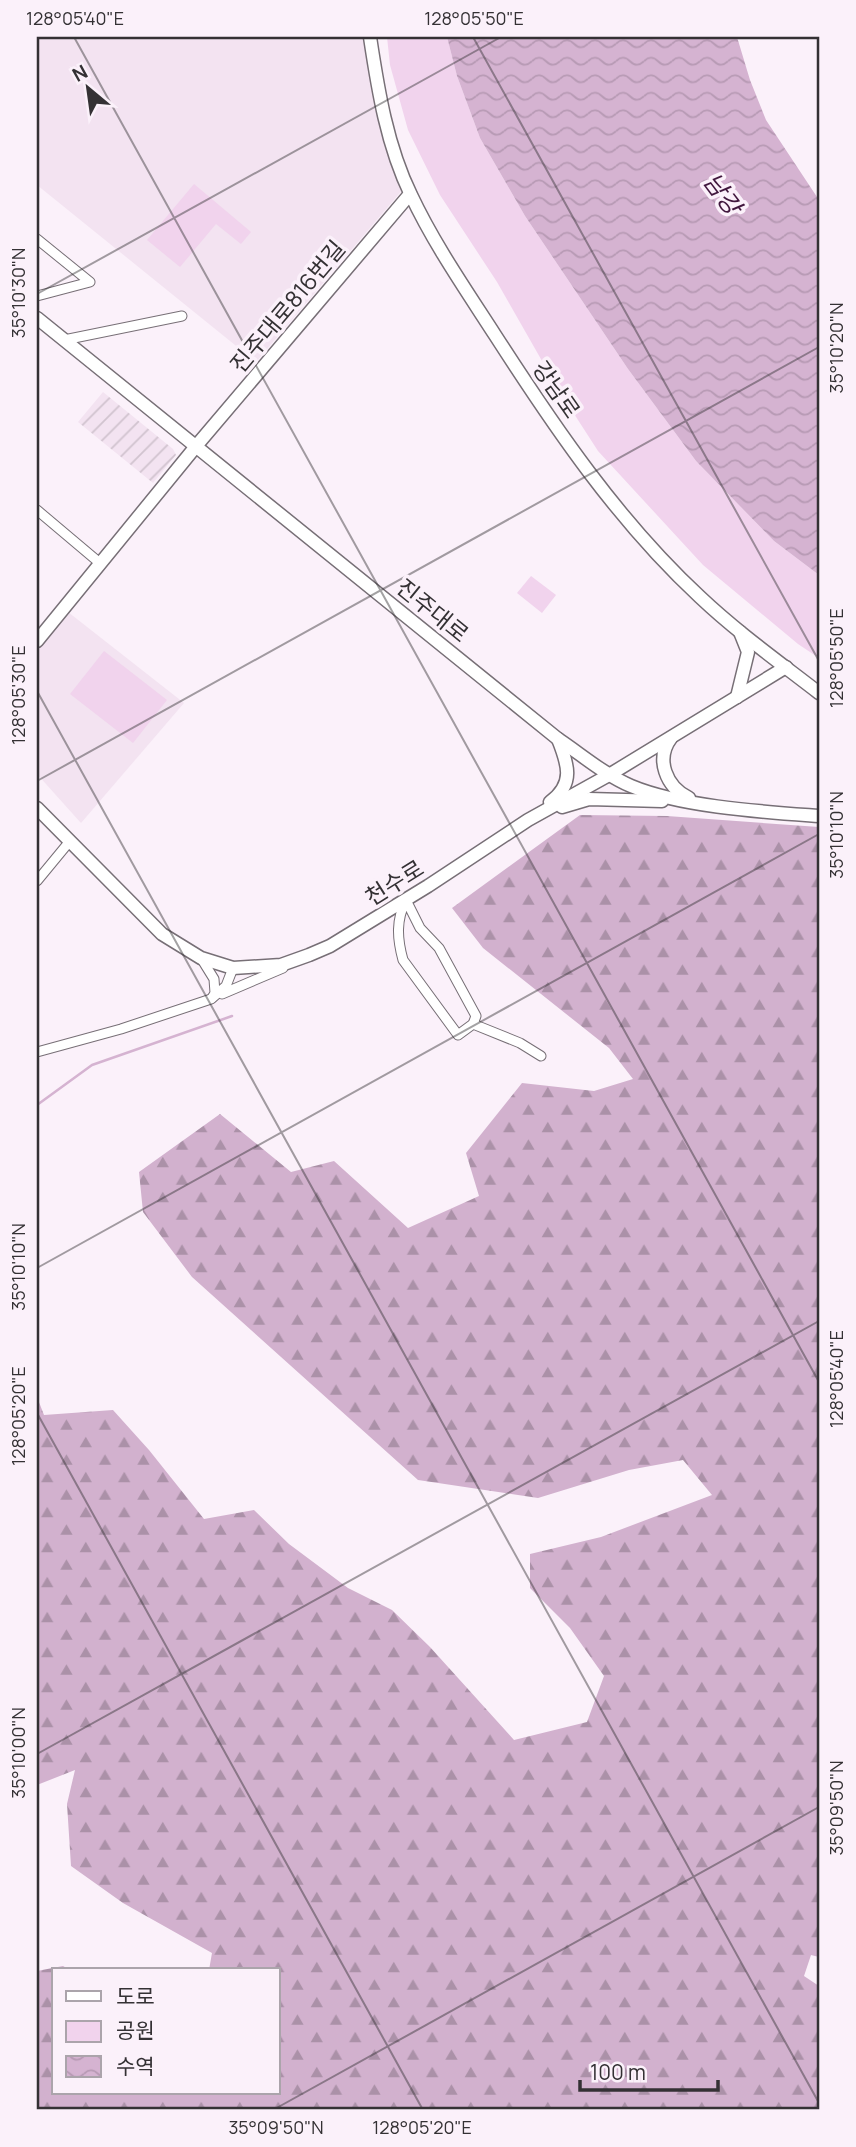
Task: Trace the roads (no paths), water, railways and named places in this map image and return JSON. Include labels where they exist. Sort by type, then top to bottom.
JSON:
[{"type":"street","name":"강남로","points":[[370,37],[385,119],[410,194],[453,270],[524,381],[616,508],[677,574],[740,631],[819,693]]},
{"type":"street","name":"진주대로816번길","points":[[37,641],[197,445],[410,194]]},
{"type":"street","points":[[37,239],[90,282],[37,296]]},
{"type":"street","points":[[64,340],[182,316]]},
{"type":"street","name":"진주대로","points":[[38,321],[197,445],[558,739],[609,775],[650,792],[701,803],[819,816]]},
{"type":"street","points":[[37,510],[101,564]]},
{"type":"street","points":[[737,697],[748,652],[740,631]]},
{"type":"street","name":"천수로","points":[[37,808],[162,934],[201,958],[233,968],[281,965],[330,946],[528,820],[609,775],[786,667]]},
{"type":"street","points":[[673,735],[662,754],[667,776],[684,796],[701,803]]},
{"type":"street","points":[[528,820],[560,795],[566,783],[566,758],[558,739]]},
{"type":"street","points":[[528,820],[589,799],[701,803]]},
{"type":"street","points":[[37,881],[70,841]]},
{"type":"street","points":[[406,900],[420,928],[439,948],[476,1016],[473,1024],[458,1035],[404,960],[399,946],[398,916],[406,900]]},
{"type":"street","points":[[37,1052],[121,1029],[211,999],[330,946]]},
{"type":"street","points":[[201,958],[214,979],[215,993],[211,999]]},
{"type":"street","points":[[211,999],[226,986],[233,968]]},
{"type":"street","points":[[473,1024],[520,1043],[541,1056]]},
{"type":"water","name":"남강","points":[[447,37],[737,37],[766,120],[819,200],[819,575],[774,541],[696,461],[628,369],[525,216],[480,138],[457,76]]},
{"type":"waterway","points":[[37,1105],[92,1065],[232,1016]]}]
